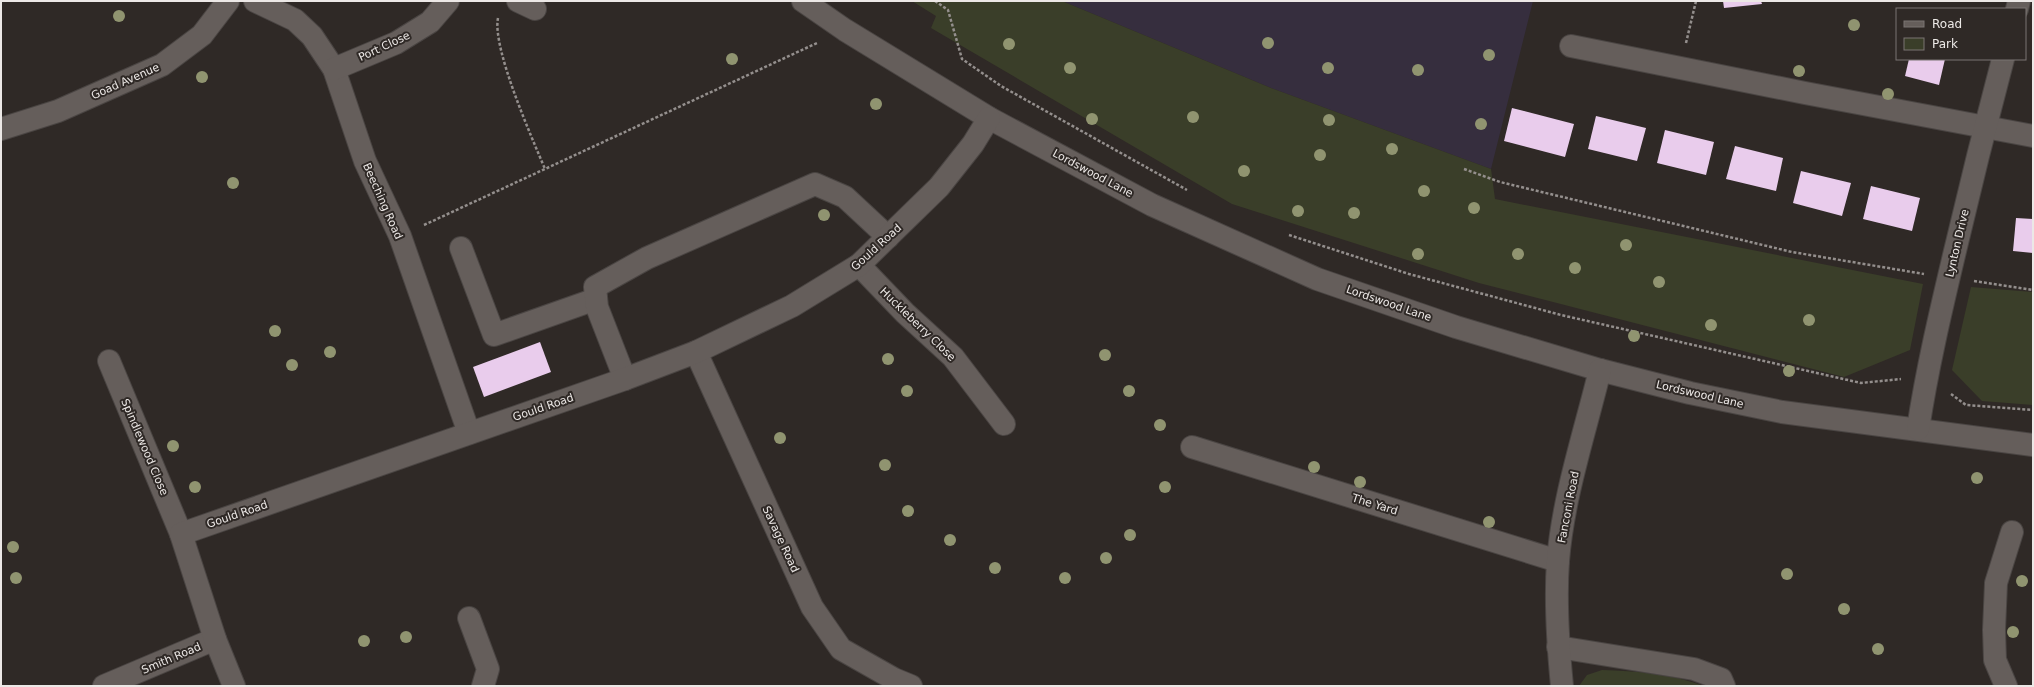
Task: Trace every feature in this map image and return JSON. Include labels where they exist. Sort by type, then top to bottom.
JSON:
[{"type":"street","name":"Goad Avenue","points":[[1,129],[58,111],[162,65],[202,35],[228,1]]},
{"type":"street","name":"Beeching Road","points":[[255,1],[295,20],[312,36],[334,69],[365,161],[400,236],[469,433]]},
{"type":"street","name":"Port Close","points":[[334,69],[396,43],[430,22],[448,1]]},
{"type":"street","name":"Lordswood Lane","points":[[803,1],[845,30],[989,118],[1152,205],[1317,279],[1456,326],[1600,370],[1690,394],[1782,412],[2033,445]]},
{"type":"street","points":[[1571,46],[2033,136]]},
{"type":"street","name":"Lynton Drive","points":[[1918,429],[1924,389],[1949,278],[2003,60]]},
{"type":"street","name":"Gould Road","points":[[181,534],[625,379],[696,352],[792,306],[858,265],[888,237],[939,187],[973,144],[989,118]]},
{"type":"street","points":[[625,379],[597,307],[595,287],[647,258],[815,184],[845,197],[888,237]]},
{"type":"street","points":[[461,248],[494,335],[596,299]]},
{"type":"street","name":"Huckleberry Close","points":[[858,265],[905,313],[953,357],[1004,424]]},
{"type":"street","name":"Savage Road","points":[[696,352],[812,607],[841,649],[894,679],[911,686]]},
{"type":"street","name":"Spindlewood Close","points":[[109,361],[181,534]]},
{"type":"street","name":"Fanconi Road","points":[[1562,686],[1558,646],[1558,561],[1565,510],[1600,370]]},
{"type":"street","name":"The Yard","points":[[1192,448],[1558,561]]},
{"type":"street","points":[[2006,686],[1995,660],[1994,630],[1996,583],[2012,532]]},
{"type":"street","points":[[181,534],[215,639],[234,686]]},
{"type":"street","points":[[469,618],[488,669],[483,686]]},
{"type":"street","name":"Smith Road","points":[[104,686],[215,639]]},
{"type":"street","points":[[1558,646],[1694,669],[1721,679],[1724,686]]},
{"type":"path","points":[[935,1],[948,10],[962,59],[1001,86],[1191,192]]},
{"type":"path","points":[[1680,68],[1696,1]]},
{"type":"path","points":[[500,12],[497,25],[498,40],[527,127],[545,169]]},
{"type":"path","points":[[400,236],[845,30]]},
{"type":"path","points":[[1464,169],[1500,182],[1792,252],[1949,278],[2033,290]]},
{"type":"path","points":[[1284,233],[1409,274],[1561,315],[1710,350],[1861,383],[1908,379]]},
{"type":"path","points":[[1949,392],[1966,405],[2033,410]]},
{"type":"shaded area","points":[[1062,1],[1533,1],[1491,169],[1271,88]]},
{"type":"green space","points":[[912,1],[1062,1],[1271,88],[1491,169],[1495,199],[1923,284],[1910,350],[1844,377],[1479,283],[1232,204],[931,28],[936,16]]},
{"type":"green space","points":[[1971,287],[2033,292],[2033,405],[1982,401],[1952,370]]},
{"type":"green space","points":[[1602,670],[1628,671],[1667,676],[1704,686],[1579,686],[1587,675]]},
{"type":"building","points":[[1723,1],[1761,1],[1762,4],[1724,8]]},
{"type":"building","points":[[1909,60],[1945,60],[1939,85],[1905,76]]},
{"type":"building","points":[[1512,108],[1574,124],[1565,157],[1504,141]]},
{"type":"building","points":[[1596,116],[1646,128],[1637,161],[1588,149]]},
{"type":"building","points":[[1665,130],[1714,142],[1706,175],[1657,163]]},
{"type":"building","points":[[1735,146],[1783,158],[1776,191],[1726,179]]},
{"type":"building","points":[[1801,171],[1851,183],[1842,216],[1793,203]]},
{"type":"building","points":[[1871,186],[1920,198],[1912,231],[1863,219]]},
{"type":"building","points":[[2016,218],[2033,219],[2033,253],[2013,251]]},
{"type":"building","points":[[540,342],[551,372],[484,397],[473,367]]}]
